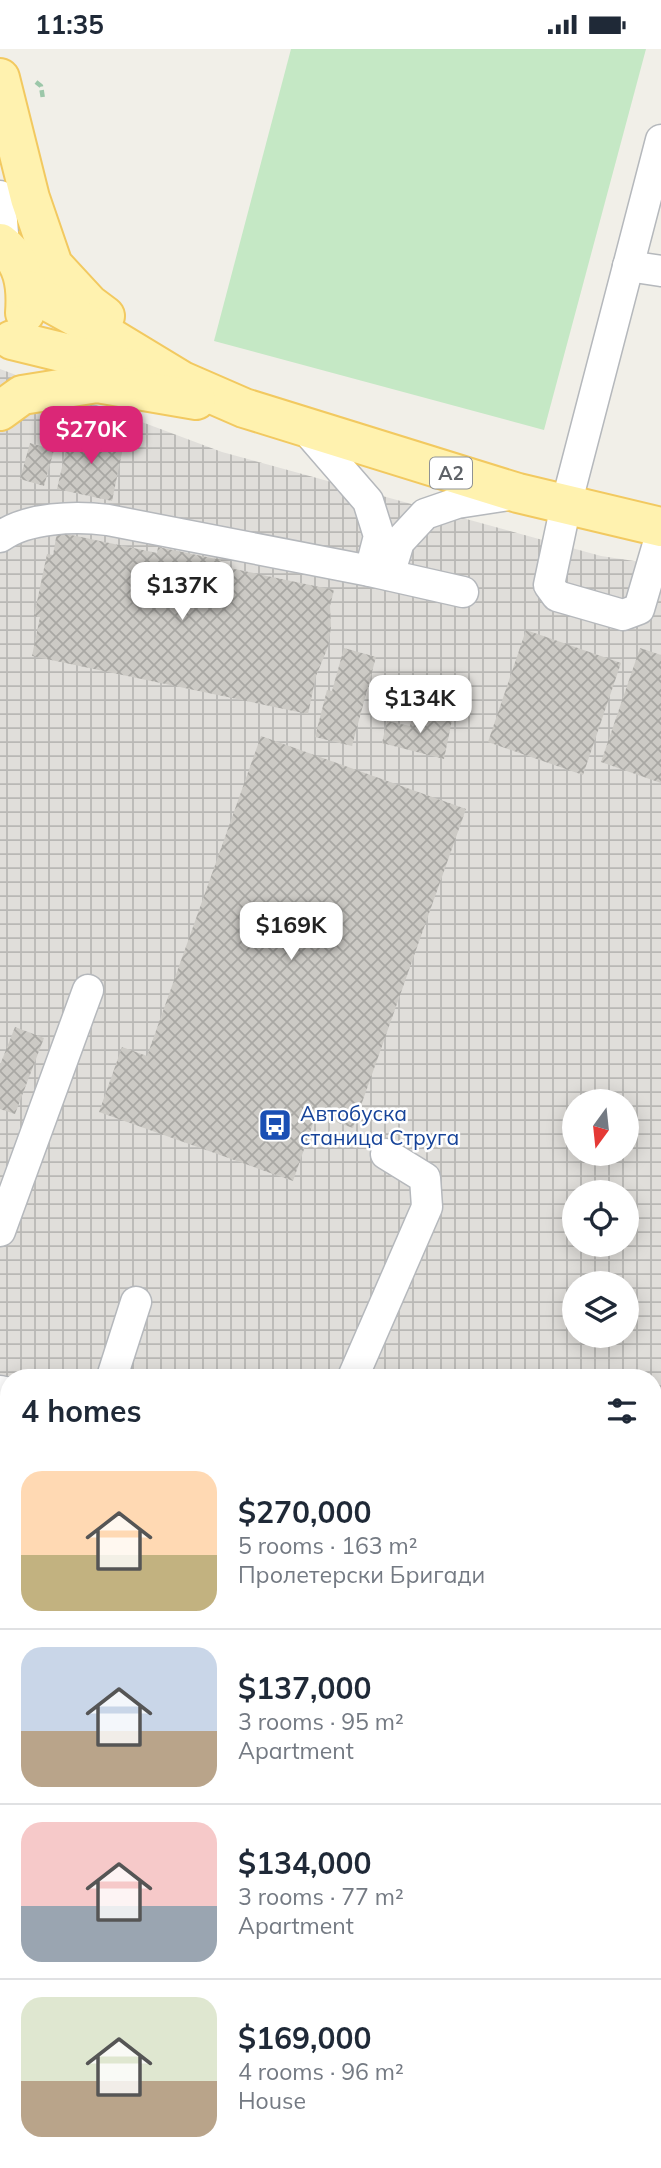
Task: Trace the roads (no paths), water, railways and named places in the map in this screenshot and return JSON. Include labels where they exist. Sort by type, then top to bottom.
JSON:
[{"type":"main road","points":[[0,78],[30,198],[52,265],[89,304],[244,408]]},
{"type":"main road","points":[[2,245],[19,266],[27,290]]},
{"type":"main road","name":"A2","points":[[182,381],[6,345],[25,315],[27,290],[182,381],[244,408],[518,493],[661,527]]},
{"type":"main road","points":[[0,411],[22,395],[97,383],[244,408]]},
{"type":"street","points":[[661,140],[566,505],[549,585],[557,596],[623,615],[639,608],[661,534]]},
{"type":"street","points":[[0,196],[2,245]]},
{"type":"street","points":[[628,266],[661,271]]},
{"type":"street","points":[[303,426],[368,501],[379,536],[379,573]]},
{"type":"street","points":[[379,573],[399,542],[425,514],[457,503],[518,493]]},
{"type":"street","points":[[0,537],[15,528],[66,517],[81,517],[121,522],[463,592]]},
{"type":"street","points":[[0,1231],[88,990]]},
{"type":"street","points":[[356,1369],[427,1207],[425,1178],[386,1154]]},
{"type":"street","points":[[115,1369],[136,1301]]},
{"type":"place","name":"Автобуска станица Струга","points":[[275,1125]]}]
